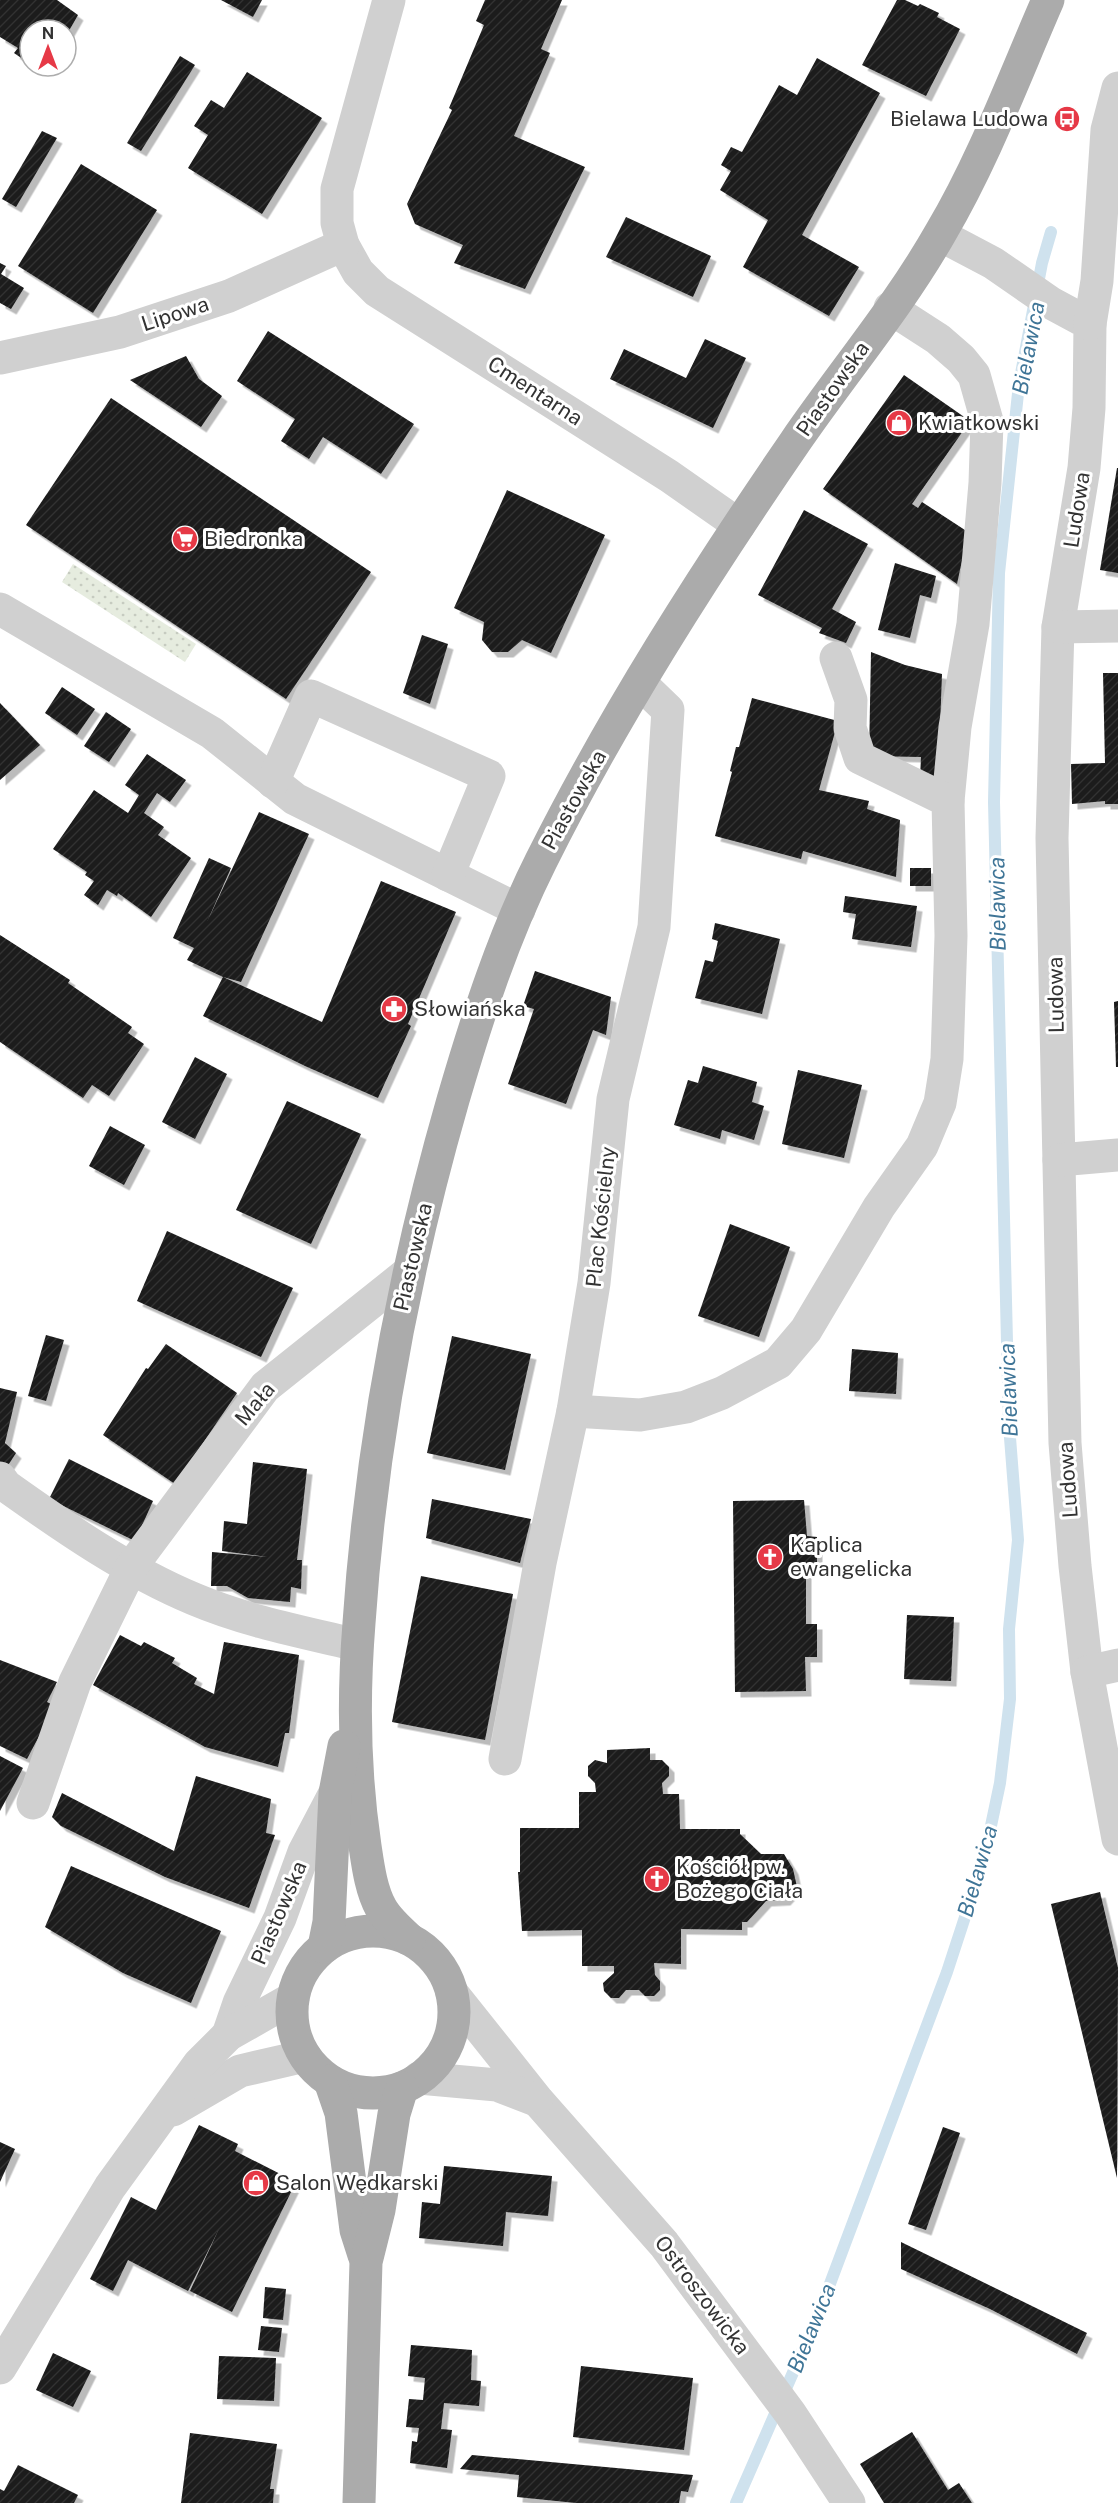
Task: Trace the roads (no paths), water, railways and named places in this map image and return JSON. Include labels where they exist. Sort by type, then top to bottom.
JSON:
[{"type":"main road","name":"Piastowska","points":[[409,1939],[382,1911],[368,1866],[359,1807],[354,1698],[357,1645],[371,1502],[396,1332],[438,1151],[468,1050],[519,910],[548,847],[640,684],[740,525],[940,235],[979,158],[1048,0]]},
{"type":"main road","name":"Piastowska","points":[[324,1947],[329,1922],[335,1792],[354,1698]]},
{"type":"main road","points":[[365,1932],[387,1932],[409,1939],[434,1959],[444,1972],[452,1994],[454,2018],[449,2041],[437,2062],[411,2083],[378,2093],[353,2091],[330,2081],[305,2056],[293,2028],[293,1998],[299,1978],[310,1961],[324,1947],[344,1936],[365,1932]]},
{"type":"main road","points":[[330,2081],[341,2113],[356,2230],[366,2262]]},
{"type":"main road","points":[[359,2503],[366,2262],[379,2211],[394,2114],[411,2083]]},
{"type":"street","name":"Cmentarna","points":[[389,0],[337,189],[337,223],[343,245],[358,272],[377,291],[669,476],[740,525]]},
{"type":"street","name":"Ludowa","points":[[1118,88],[1107,130],[1097,281],[1090,324],[1089,408],[1084,468],[1058,627],[1052,838],[1065,1443],[1075,1566],[1103,1669],[1118,1839]]},
{"type":"street","points":[[940,235],[1008,273],[1051,303],[1090,324]]},
{"type":"street","name":"Lipowa","points":[[0,358],[120,332],[229,296],[343,245]]},
{"type":"street","points":[[573,1411],[640,1415],[686,1407],[722,1393],[778,1363],[806,1330],[879,1208],[922,1146],[940,1103],[947,1059],[951,936],[948,801],[955,727],[973,624],[985,483],[987,422],[974,375],[961,359],[938,339],[890,308]]},
{"type":"street","points":[[0,609],[212,733],[295,799],[519,910]]},
{"type":"street","points":[[1058,627],[1118,626]]},
{"type":"street","points":[[836,658],[851,700],[850,728],[860,758],[948,801]]},
{"type":"street","name":"Plac Kościelny","points":[[505,1759],[540,1563],[573,1411],[594,1283],[613,1099],[654,927],[668,710],[640,684]]},
{"type":"street","points":[[273,782],[311,696],[489,776],[448,874]]},
{"type":"street","points":[[1059,1160],[1118,1155]]},
{"type":"street","name":"Mała","points":[[33,1803],[75,1682],[132,1566],[265,1387],[409,1272]]},
{"type":"street","points":[[0,1478],[6,1486],[70,1532],[193,1599],[264,1623],[357,1645]]},
{"type":"street","name":"Piastowska","points":[[228,2035],[239,2002],[280,1918],[304,1852],[335,1792]]},
{"type":"street","name":"Ostroszowicka","points":[[452,1994],[538,2101],[664,2244],[790,2414],[849,2503]]},
{"type":"street","points":[[0,2368],[110,2187],[200,2064],[228,2035],[293,1998]]},
{"type":"street","points":[[163,2115],[240,2071],[305,2056]]},
{"type":"street","name":"Ostroszowicka","points":[[411,2083],[497,2085],[538,2101]]},
{"type":"waterway","name":"Bielawica","points":[[736,2503],[819,2313],[947,1972],[984,1859],[1000,1783],[1010,1699],[1009,1629],[1018,1540],[1009,1425],[994,802],[999,573],[1019,384],[1042,263],[1051,232]]},
{"type":"place","name":"Bielawa Ludowa","points":[[1067,119]]},
{"type":"place","name":"Kwiatkowski","points":[[899,423]]},
{"type":"place","name":"Biedronka","points":[[185,539]]},
{"type":"place","name":"Słowiańska","points":[[394,1009]]},
{"type":"place","name":"Kaplica ewangelicka","points":[[770,1557]]},
{"type":"place","name":"Kościół pw. Bożego Ciała","points":[[657,1879]]},
{"type":"place","name":"Salon Wędkarski","points":[[256,2183]]}]
